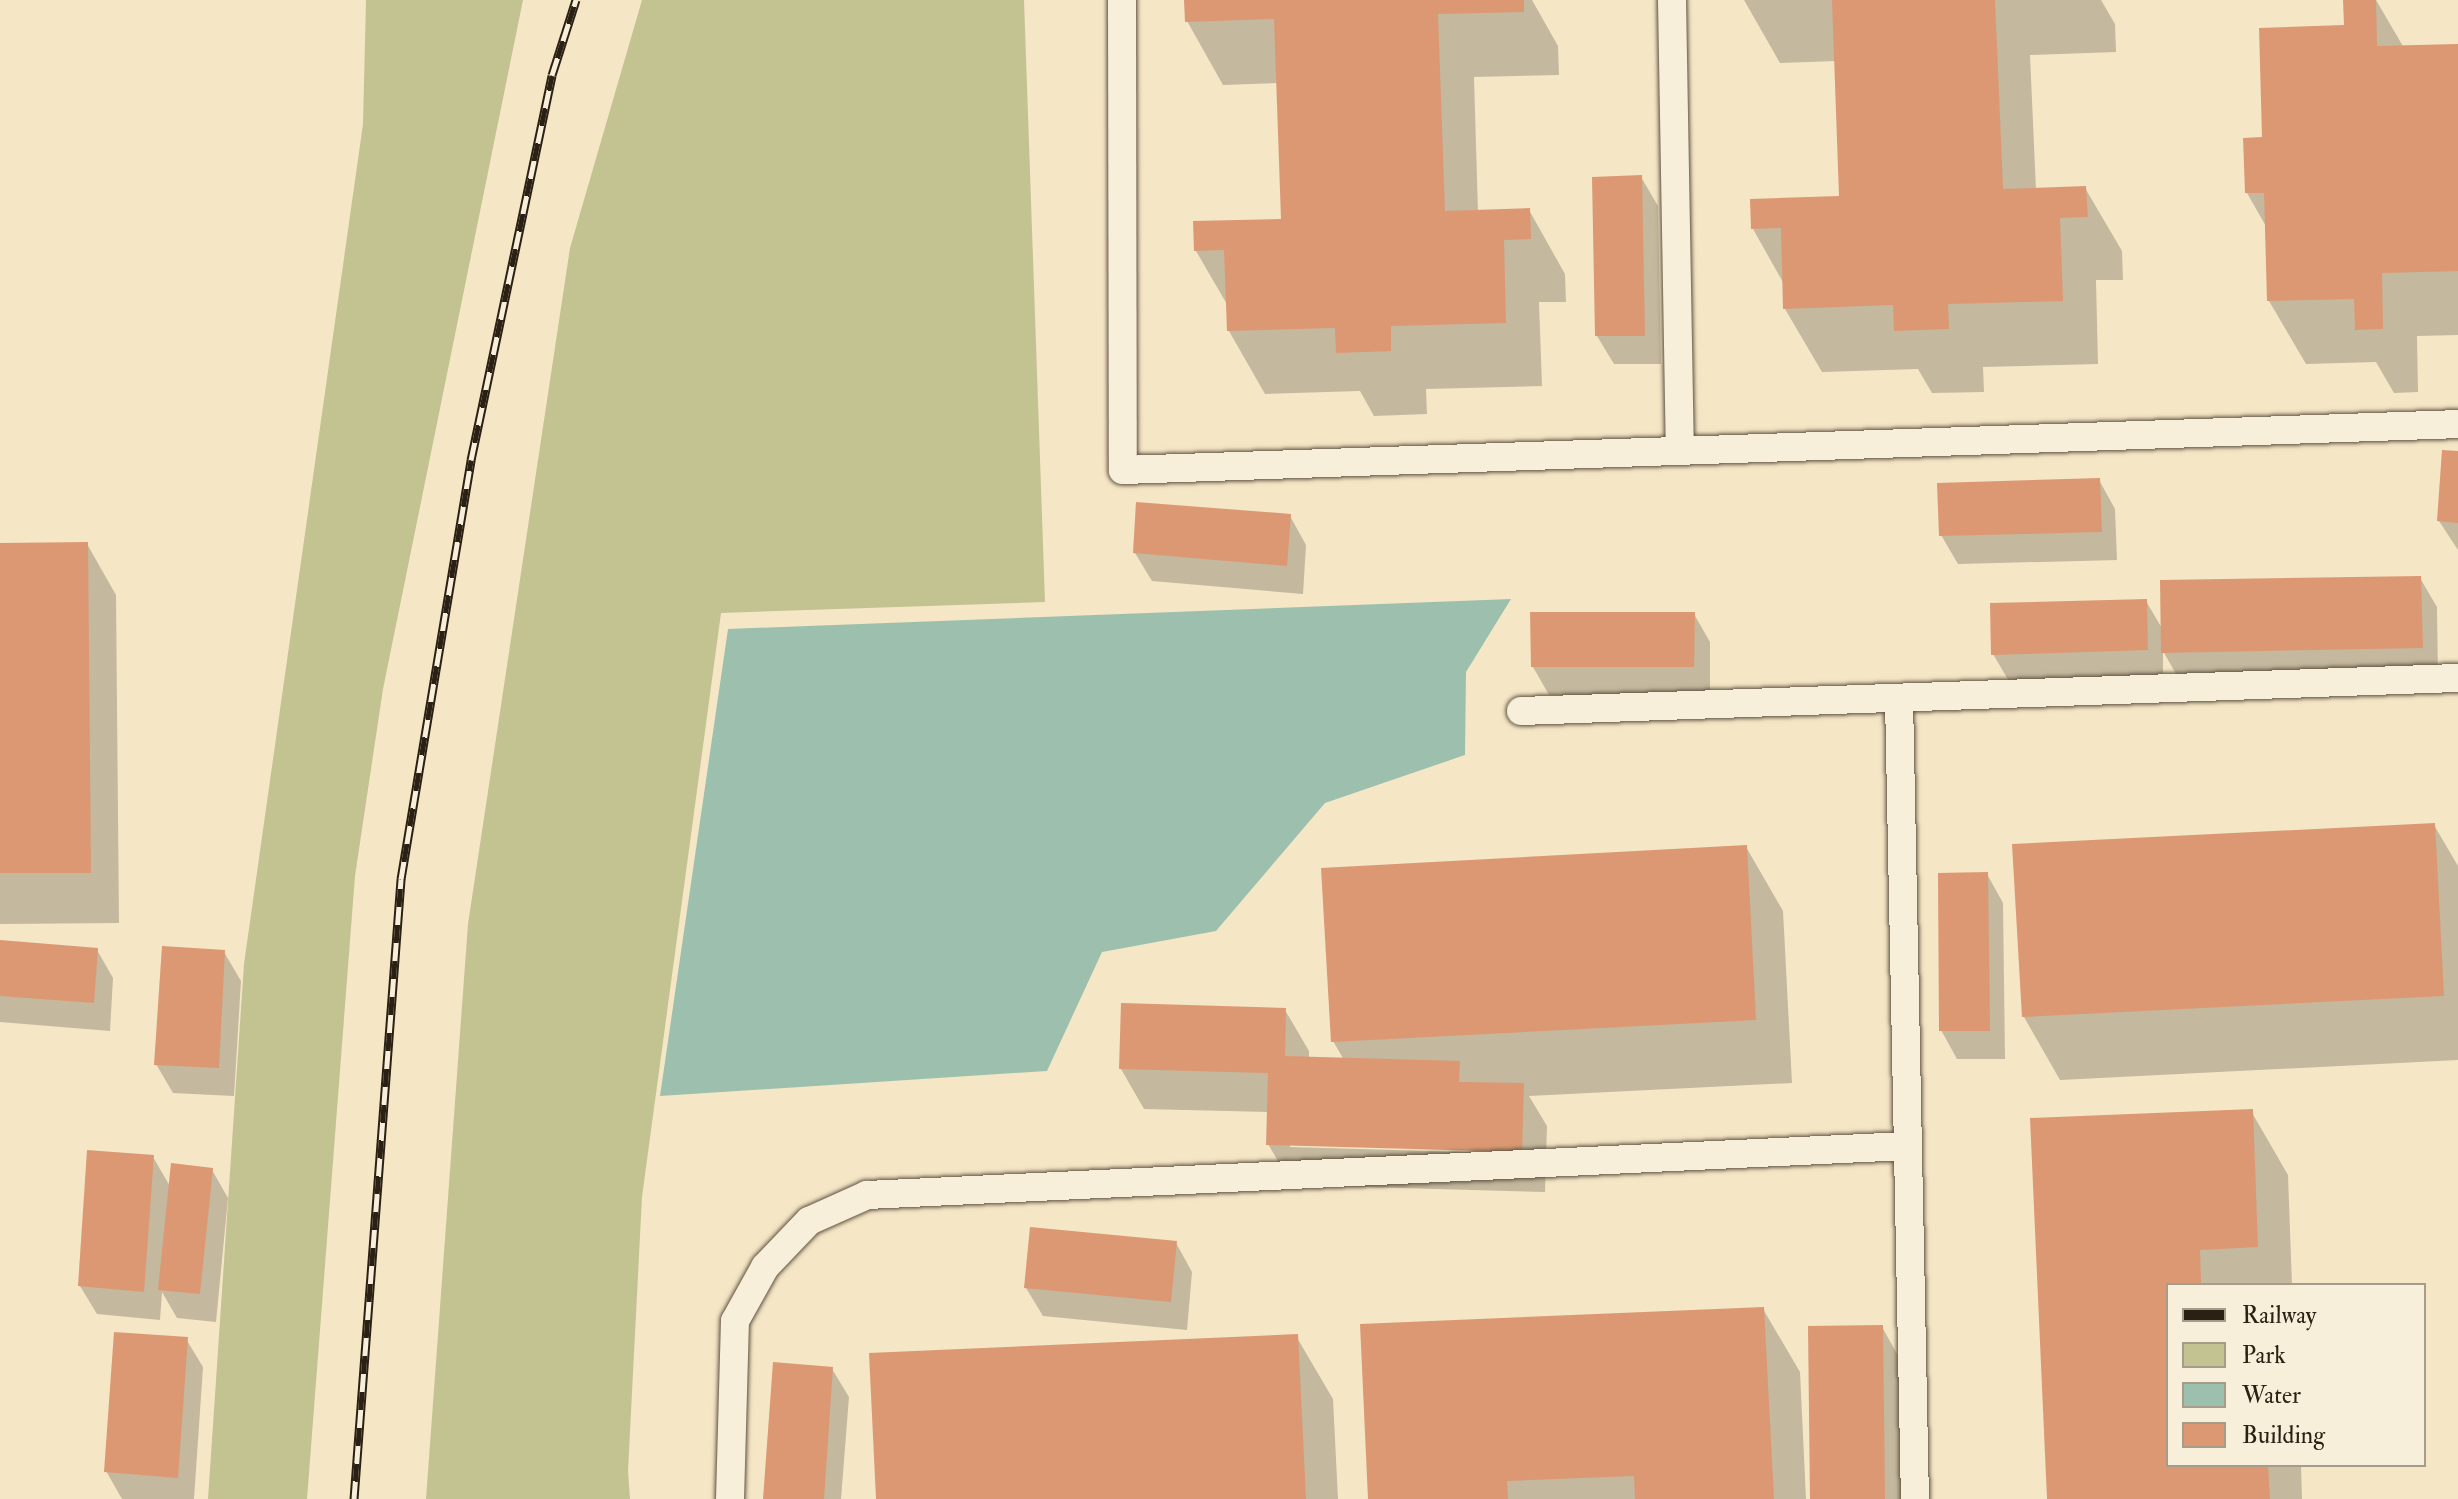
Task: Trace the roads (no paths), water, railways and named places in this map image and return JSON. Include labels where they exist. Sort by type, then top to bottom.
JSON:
[{"type":"lane","points":[[1122,0],[1123,470],[2458,424]]},
{"type":"lane","points":[[1672,0],[1680,450]]},
{"type":"lane","points":[[1521,711],[2458,678]]},
{"type":"lane","points":[[1899,698],[1915,1499]]},
{"type":"lane","points":[[730,1499],[735,1321],[765,1267],[809,1221],[867,1195],[1907,1146]]},
{"type":"water","points":[[1511,599],[1466,672],[1465,755],[1325,803],[1216,931],[1102,952],[1047,1071],[660,1096],[728,629]]},
{"type":"railway","points":[[354,1499],[401,879],[471,460],[552,75],[576,0]]}]
